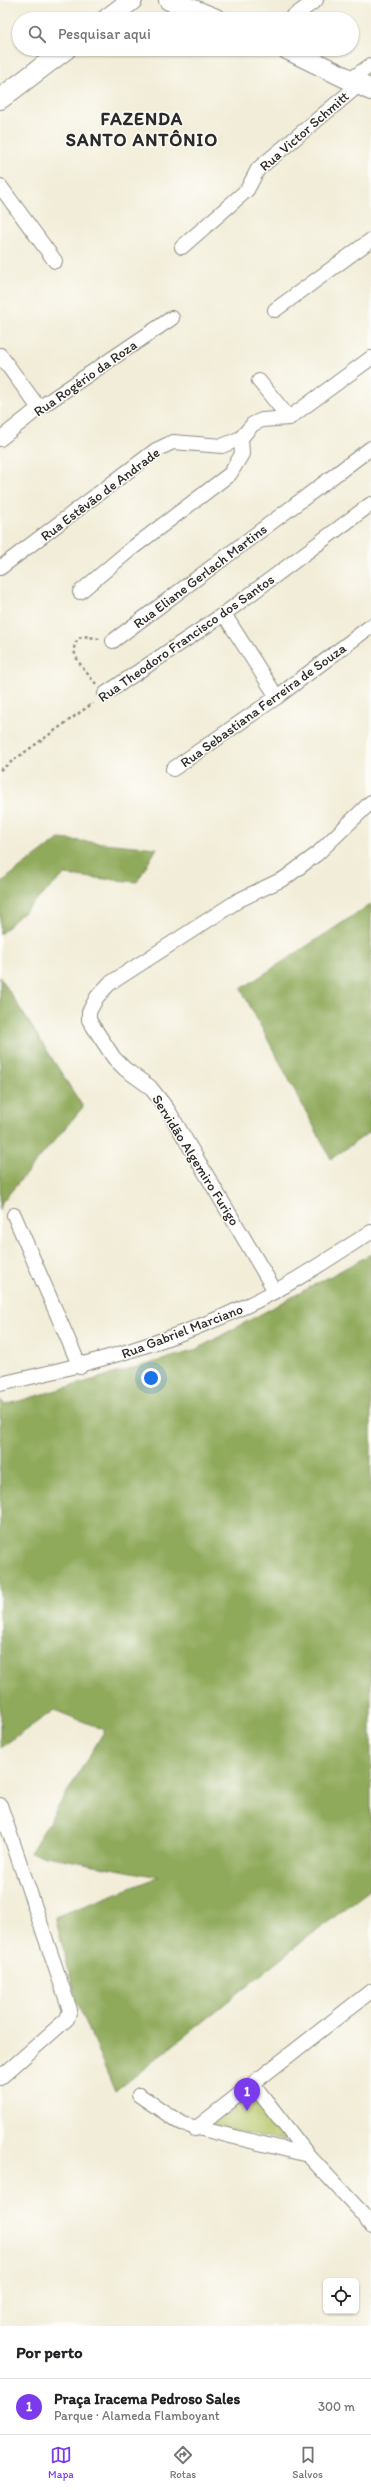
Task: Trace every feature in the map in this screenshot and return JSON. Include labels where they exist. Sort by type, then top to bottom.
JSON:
[{"type":"street","points":[[116,12],[132,0]]},
{"type":"street","points":[[169,0],[199,12]]},
{"type":"street","points":[[300,12],[316,0]]},
{"type":"street","points":[[0,99],[57,56]]},
{"type":"street","points":[[302,56],[361,84]]},
{"type":"street","name":"Rua Victor Schmitt","points":[[182,247],[247,190],[258,170],[361,84],[371,65]]},
{"type":"street","points":[[0,186],[55,262]]},
{"type":"street","points":[[275,310],[371,240]]},
{"type":"street","name":"Rua Rogério da Roza","points":[[0,439],[39,408],[172,318]]},
{"type":"street","points":[[0,355],[39,408]]},
{"type":"street","points":[[259,381],[289,418],[371,358]]},
{"type":"street","name":"Rua Estêvão de Andrade","points":[[0,568],[156,450],[173,442],[222,446],[240,438],[253,424],[262,420],[289,418]]},
{"type":"street","points":[[80,592],[131,549],[230,474],[242,454],[240,438]]},
{"type":"street","name":"Rua Eliane Gerlach Martins","points":[[113,641],[371,448]]},
{"type":"street","name":"Rua Theodoro Francisco dos Santos","points":[[105,694],[224,614],[371,504]]},
{"type":"street","points":[[224,614],[277,697]]},
{"type":"street","name":"Rua Sebastiana Ferreira de Souza","points":[[173,769],[277,697],[371,626]]},
{"type":"street","name":"Servidão Algemiro Furigo","points":[[275,1291],[162,1102],[150,1087],[114,1058],[89,1020],[89,1012],[97,997],[109,984],[239,900],[286,878],[317,854],[371,802]]},
{"type":"street","points":[[14,1215],[80,1367]]},
{"type":"street","name":"Rua Gabriel Marciano","points":[[0,1384],[80,1367],[115,1357],[195,1329],[275,1291],[371,1232]]},
{"type":"street","points":[[0,1805],[70,2010],[67,2020],[0,2078]]},
{"type":"street","points":[[195,2129],[370,1993]]},
{"type":"street","points":[[253,2084],[308,2154],[364,2215],[371,2227]]},
{"type":"street","points":[[139,2095],[162,2112],[195,2129],[308,2154]]},
{"type":"path","points":[[105,694],[84,668],[73,647],[75,642],[83,636],[91,636],[108,642],[113,641]]},
{"type":"path","name":"Rua Theodoro Francisco dos Santos","points":[[0,770],[105,694]]},
{"type":"green space","points":[[59,839],[157,848],[137,882],[64,875],[0,934],[0,883]]},
{"type":"green space","points":[[371,904],[371,1131],[331,1159],[241,989]]},
{"type":"green space","points":[[0,977],[83,1107],[2,1202],[0,1210]]},
{"type":"green space","points":[[371,1254],[371,1889],[308,1937],[115,2092],[76,1999],[55,1917],[159,1877],[30,1853],[105,1730],[54,1710],[0,1748],[0,1399],[5,1405],[193,1351]]},
{"type":"green space","points":[[250,2095],[287,2141],[211,2126]]},
{"type":"place","name":"Praça Iracema Pedroso Sales","points":[[247,2111]]},
{"type":"district","name":"FAZENDA SANTO ANTÔNIO","points":[[142,129]]}]
